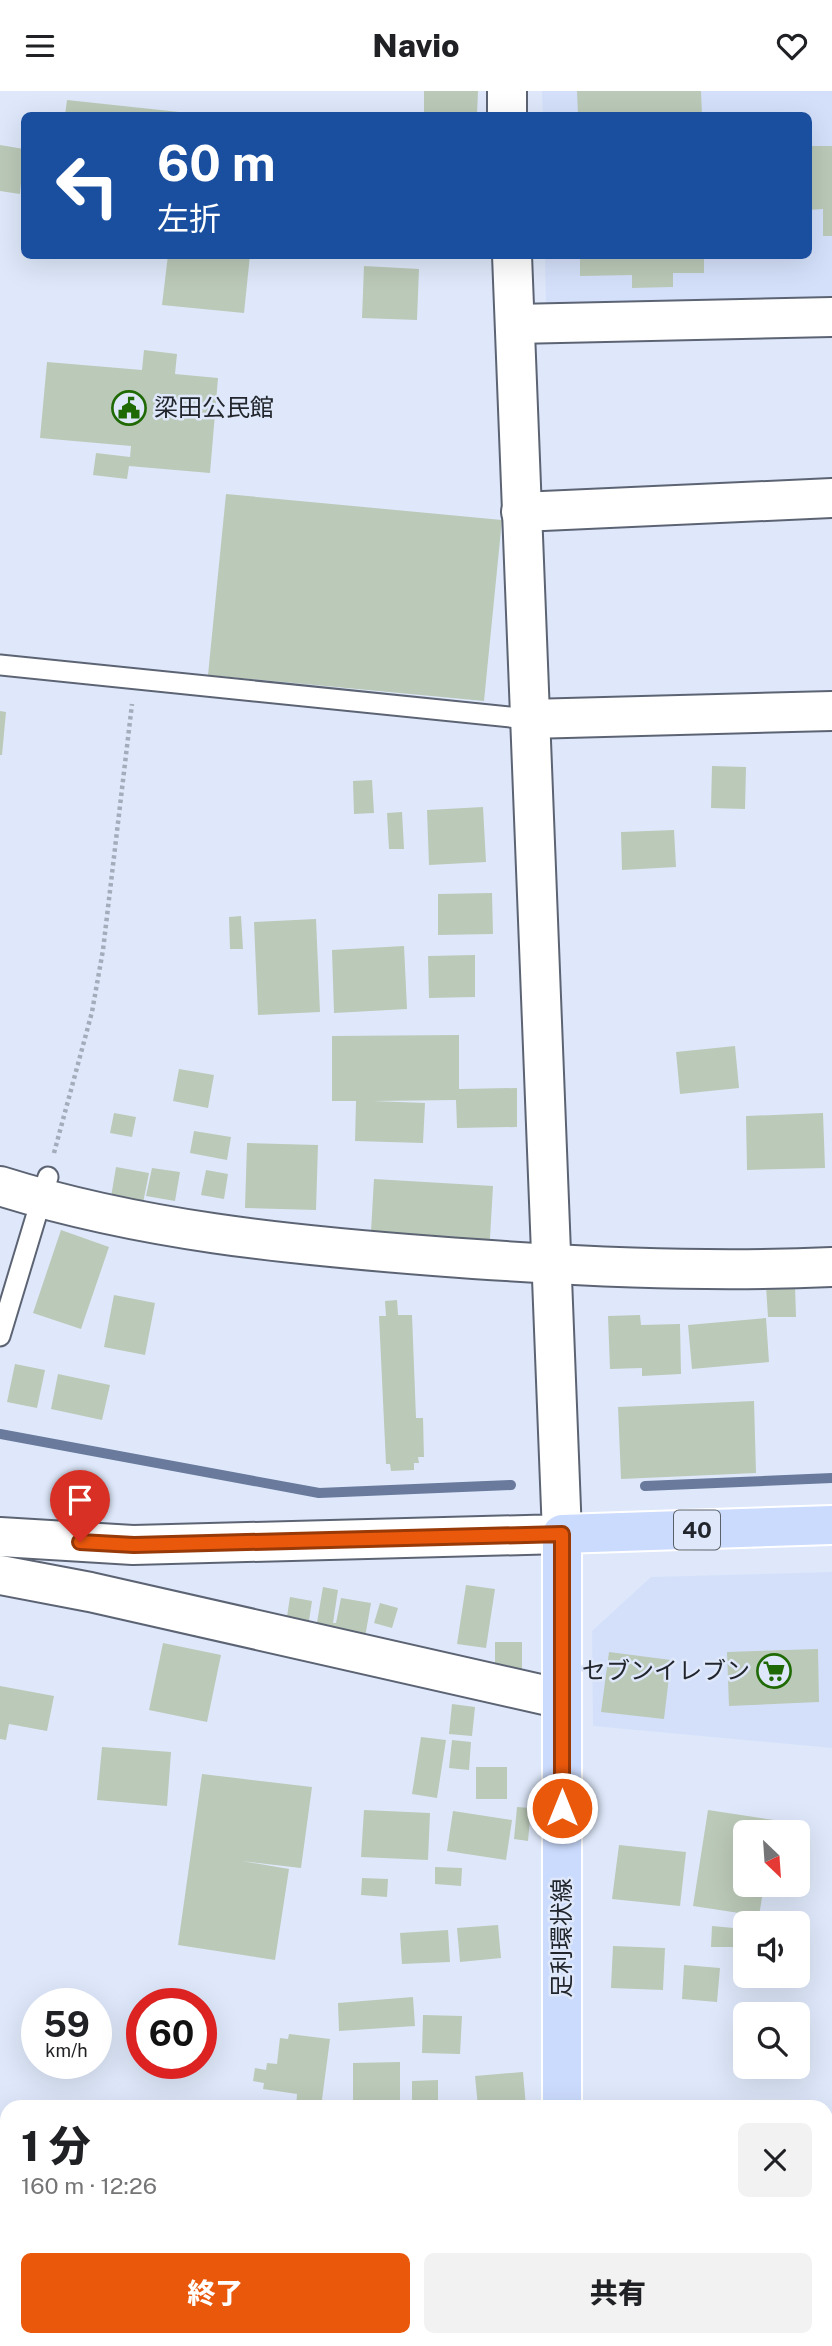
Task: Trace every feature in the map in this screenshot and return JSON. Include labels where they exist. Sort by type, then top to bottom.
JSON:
[{"type":"main road","name":"40","points":[[562,1534],[832,1525]]},
{"type":"main road","name":"足利環状線","points":[[562,1534],[562,2100]]},
{"type":"street","points":[[507,91],[508,112]]},
{"type":"street","points":[[0,1537],[134,1545],[562,1534],[512,259]]},
{"type":"street","points":[[515,324],[832,317]]},
{"type":"street","points":[[521,512],[832,498]]},
{"type":"street","points":[[529,719],[832,711]]},
{"type":"street","points":[[0,1186],[44,1188],[162,1225],[314,1246],[552,1265],[754,1271],[832,1267]]},
{"type":"street","points":[[0,1575],[90,1592],[562,1699]]},
{"type":"lane","points":[[0,665],[529,719]]},
{"type":"lane","points":[[0,1336],[44,1188]]},
{"type":"path","points":[[44,1188],[92,1012],[103,950],[135,679]]},
{"type":"shaded area","points":[[542,91],[832,91],[832,304],[546,310],[545,259],[812,259],[812,112],[543,112]]},
{"type":"shaded area","points":[[832,1572],[832,1748],[593,1726],[592,1631],[651,1577]]},
{"type":"building","points":[[424,91],[478,91],[477,112],[424,112]]},
{"type":"building","points":[[577,91],[701,91],[702,112],[578,112]]},
{"type":"building","points":[[67,100],[179,112],[65,112]]},
{"type":"building","points":[[0,145],[21,148],[20,194],[0,191]]},
{"type":"building","points":[[812,146],[832,146],[832,236],[823,236],[823,209],[812,210]]},
{"type":"building","points":[[168,259],[250,259],[244,313],[162,305]]},
{"type":"building","points":[[580,259],[704,259],[704,273],[673,273],[673,287],[632,288],[632,275],[580,276]]},
{"type":"building","points":[[364,266],[419,269],[417,320],[362,318]]},
{"type":"building","name":"梁田公民館","points":[[144,350],[177,354],[175,374],[218,378],[210,473],[129,466],[127,479],[93,475],[96,453],[130,457],[131,446],[40,438],[47,362],[142,370]]},
{"type":"building","points":[[226,494],[502,520],[484,701],[208,675]]},
{"type":"building","points":[[0,711],[6,712],[2,755],[0,755]]},
{"type":"building","points":[[712,766],[746,767],[745,809],[711,808]]},
{"type":"building","points":[[372,780],[374,813],[354,814],[353,781]]},
{"type":"building","points":[[483,807],[486,862],[429,865],[427,810]]},
{"type":"building","points":[[402,812],[404,849],[389,849],[387,813]]},
{"type":"building","points":[[674,830],[676,867],[622,870],[621,832]]},
{"type":"building","points":[[492,893],[493,934],[438,935],[438,894]]},
{"type":"building","points":[[241,916],[243,949],[230,949],[229,917]]},
{"type":"building","points":[[316,919],[320,1012],[258,1015],[254,922]]},
{"type":"building","points":[[404,946],[407,1009],[334,1013],[332,950]]},
{"type":"building","points":[[475,955],[475,997],[429,998],[428,956]]},
{"type":"building","points":[[459,1035],[459,1089],[517,1088],[517,1127],[457,1128],[456,1100],[373,1101],[425,1103],[423,1143],[355,1141],[356,1101],[332,1101],[332,1036]]},
{"type":"building","points":[[735,1046],[739,1088],[680,1094],[676,1052]]},
{"type":"building","points":[[179,1069],[214,1075],[208,1108],[173,1101]]},
{"type":"building","points":[[114,1113],[136,1117],[132,1137],[110,1133]]},
{"type":"building","points":[[823,1113],[825,1168],[747,1170],[746,1116]]},
{"type":"building","points":[[194,1131],[231,1137],[227,1160],[190,1153]]},
{"type":"building","points":[[247,1143],[318,1145],[316,1210],[245,1208]]},
{"type":"building","points":[[116,1167],[149,1173],[142,1208],[110,1203]]},
{"type":"building","points":[[152,1168],[180,1172],[175,1201],[146,1196]]},
{"type":"building","points":[[206,1170],[228,1174],[224,1199],[201,1195]]},
{"type":"building","points":[[374,1179],[493,1186],[489,1255],[370,1249]]},
{"type":"building","points":[[61,1230],[109,1247],[81,1329],[33,1313]]},
{"type":"building","points":[[795,1285],[796,1317],[768,1317],[766,1286]]},
{"type":"building","points":[[114,1295],[155,1303],[145,1355],[104,1347]]},
{"type":"building","points":[[397,1300],[398,1315],[412,1315],[416,1418],[423,1418],[424,1457],[418,1457],[419,1463],[414,1463],[414,1470],[391,1471],[390,1464],[386,1464],[379,1316],[386,1316],[385,1301]]},
{"type":"building","points":[[640,1315],[641,1325],[680,1324],[681,1374],[642,1376],[642,1368],[610,1369],[608,1316]]},
{"type":"building","points":[[766,1318],[769,1362],[692,1369],[688,1325]]},
{"type":"building","points":[[15,1364],[45,1370],[37,1408],[7,1402]]},
{"type":"building","points":[[58,1374],[110,1385],[102,1420],[51,1409]]},
{"type":"building","points":[[754,1401],[756,1473],[621,1479],[618,1407]]},
{"type":"building","points":[[466,1585],[495,1589],[486,1648],[457,1644]]},
{"type":"building","points":[[323,1587],[338,1590],[333,1623],[336,1623],[341,1598],[371,1603],[364,1643],[315,1634]]},
{"type":"building","points":[[290,1597],[312,1601],[308,1627],[286,1623]]},
{"type":"building","points":[[380,1603],[398,1608],[392,1628],[374,1623]]},
{"type":"building","points":[[495,1642],[522,1642],[522,1671],[495,1670]]},
{"type":"building","points":[[163,1643],[221,1655],[207,1722],[149,1710]]},
{"type":"building","points":[[818,1649],[819,1702],[729,1706],[727,1652]]},
{"type":"building","points":[[609,1652],[671,1660],[664,1719],[601,1712]]},
{"type":"building","points":[[0,1686],[54,1696],[47,1731],[9,1724],[6,1740],[0,1739]]},
{"type":"building","points":[[452,1704],[475,1707],[472,1736],[449,1734]]},
{"type":"building","points":[[421,1737],[446,1740],[437,1798],[412,1794]]},
{"type":"building","points":[[452,1740],[471,1742],[469,1770],[449,1768]]},
{"type":"building","points":[[102,1747],[171,1752],[167,1806],[97,1800]]},
{"type":"building","points":[[476,1767],[507,1767],[507,1799],[476,1799]]},
{"type":"building","points":[[202,1774],[312,1787],[301,1868],[242,1861],[289,1869],[275,1960],[178,1945]]},
{"type":"building","points":[[517,1807],[531,1808],[528,1841],[514,1839]]},
{"type":"building","points":[[364,1810],[430,1813],[428,1860],[361,1857]]},
{"type":"building","points":[[708,1810],[774,1820],[733,1820],[733,1897],[762,1897],[760,1911],[733,1912],[693,1906]]},
{"type":"building","points":[[453,1811],[512,1820],[506,1860],[447,1851]]},
{"type":"building","points":[[619,1845],[686,1852],[680,1906],[612,1899]]},
{"type":"building","points":[[435,1867],[462,1868],[461,1886],[435,1884]]},
{"type":"building","points":[[362,1878],[388,1879],[387,1897],[361,1895]]},
{"type":"building","points":[[498,1925],[501,1958],[460,1962],[457,1928]]},
{"type":"building","points":[[712,1926],[733,1928],[733,1947],[711,1947]]},
{"type":"building","points":[[448,1930],[450,1962],[402,1964],[400,1933]]},
{"type":"building","points":[[613,1946],[665,1948],[663,1990],[611,1988]]},
{"type":"building","points":[[684,1965],[720,1968],[717,2002],[682,1999]]},
{"type":"building","points":[[413,1997],[415,2026],[339,2031],[338,2003]]},
{"type":"building","points":[[423,2015],[462,2016],[460,2054],[422,2053]]},
{"type":"building","points":[[289,2034],[330,2039],[322,2100],[297,2100],[297,2094],[263,2089],[264,2083],[253,2081],[255,2068],[266,2070],[267,2063],[277,2064],[280,2038],[288,2039]]},
{"type":"building","points":[[400,2062],[400,2100],[353,2100],[353,2063]]},
{"type":"building","points":[[523,2072],[525,2100],[477,2100],[475,2076]]},
{"type":"building","points":[[438,2080],[438,2100],[412,2100],[412,2081]]},
{"type":"waterway","points":[[0,1434],[319,1493],[511,1485]]},
{"type":"waterway","points":[[645,1486],[832,1478]]},
{"type":"place","name":"梁田公民館","points":[[129,408]]},
{"type":"place","name":"セブンイレブン","points":[[774,1671]]},
{"type":"route","points":[[80,1542],[134,1545],[562,1534],[562,1808]]}]
